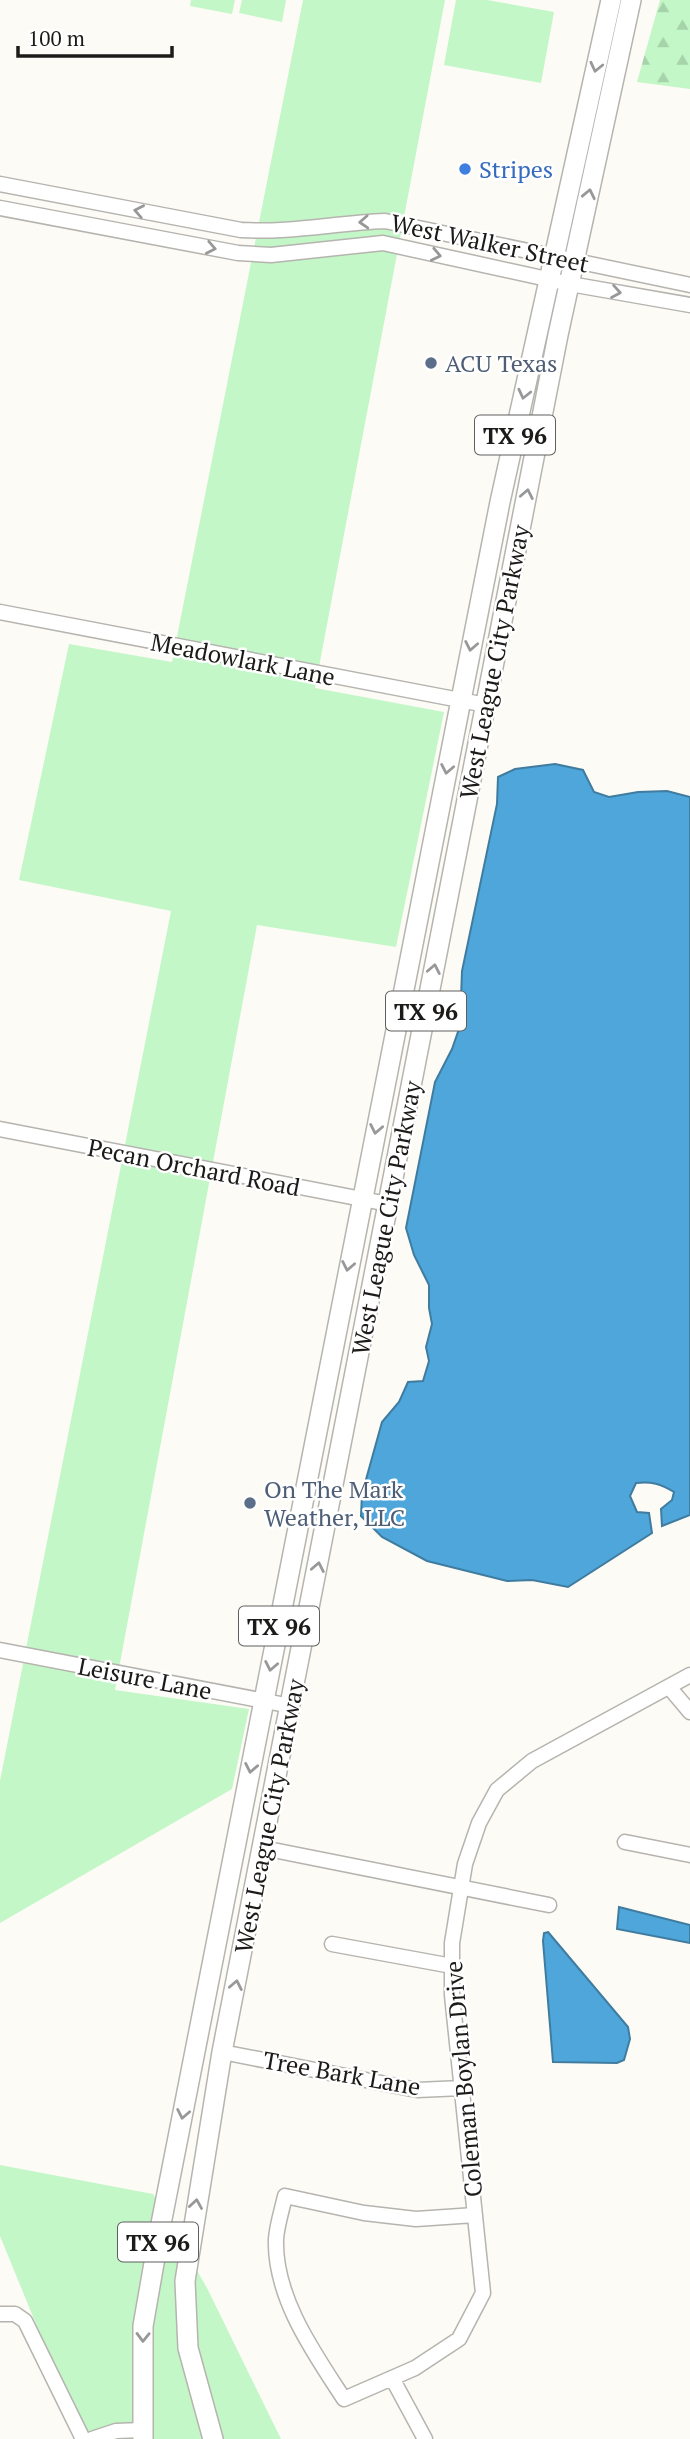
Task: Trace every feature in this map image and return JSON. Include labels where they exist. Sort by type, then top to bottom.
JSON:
[{"type":"main road","name":"West League City Parkway","points":[[143,2435],[143,2326],[196,2047],[500,499],[611,0]]},
{"type":"main road","name":"West League City Parkway","points":[[214,2439],[188,2348],[185,2281],[222,2052],[569,284],[631,0]]},
{"type":"main road","points":[[196,2047],[222,2052]]},
{"type":"street","name":"West Walker Street","points":[[0,184],[241,230],[273,232],[385,220],[690,285]]},
{"type":"street","name":"West Walker Street","points":[[0,208],[238,253],[271,255],[383,243],[549,280],[690,305]]},
{"type":"street","name":"Meadowlark Lane","points":[[0,612],[486,705]]},
{"type":"street","name":"Pecan Orchard Road","points":[[0,1129],[388,1204]]},
{"type":"street","name":"Leisure Lane","points":[[0,1650],[291,1706]]},
{"type":"street","name":"Coleman Boylan Drive","points":[[475,2215],[416,2219],[364,2213],[285,2196],[276,2239],[281,2284],[320,2361],[344,2399],[415,2368],[458,2339],[483,2293],[462,2088],[452,1995],[452,1943],[466,1864],[479,1823],[498,1790],[532,1761],[690,1675]]},
{"type":"street","points":[[669,1687],[690,1712]]},
{"type":"street","points":[[625,1842],[690,1855]]},
{"type":"street","points":[[263,1848],[549,1905]]},
{"type":"street","points":[[332,1944],[452,1966]]},
{"type":"street","name":"Tree Bark Lane","points":[[222,2052],[417,2090],[462,2088]]},
{"type":"street","points":[[7,2314],[25,2321],[83,2439]]},
{"type":"street","points":[[392,2378],[425,2439]]},
{"type":"street","points":[[92,2439],[116,2431],[143,2435]]},
{"type":"green space","points":[[191,0],[235,0],[232,14],[190,6]]},
{"type":"green space","points":[[242,0],[286,0],[282,22],[239,13]]},
{"type":"green space","points":[[303,0],[445,0],[315,688],[444,712],[396,947],[257,925],[115,1690],[249,1709],[232,1789],[0,1923],[0,1781],[171,911],[19,880],[69,644],[172,662]]},
{"type":"green space","points":[[456,0],[487,0],[554,12],[541,83],[444,65]]},
{"type":"green space","points":[[660,0],[690,0],[690,89],[637,82]]},
{"type":"green space","points":[[0,2165],[153,2194],[207,2288],[281,2439],[83,2439],[0,2236]]},
{"type":"water","points":[[555,764],[583,770],[594,792],[609,797],[667,791],[690,797],[690,1515],[662,1526],[661,1509],[672,1500],[674,1492],[656,1484],[636,1483],[630,1496],[637,1512],[649,1513],[652,1533],[568,1587],[532,1580],[507,1581],[427,1561],[382,1537],[361,1516],[362,1494],[382,1422],[399,1402],[408,1382],[423,1381],[429,1361],[426,1347],[432,1324],[429,1285],[414,1255],[406,1228],[435,1082],[460,1026],[462,971],[497,804],[498,777],[515,769]]},
{"type":"water","points":[[619,1907],[690,1925],[690,1943],[617,1929]]},
{"type":"water","points":[[548,1932],[628,2027],[630,2039],[624,2060],[617,2063],[553,2062],[543,1941],[544,1933]]},
{"type":"place","name":"Stripes","points":[[465,169]]},
{"type":"place","name":"ACU Texas","points":[[431,363]]},
{"type":"place","name":"On The Mark Weather, LLC","points":[[250,1503]]}]
